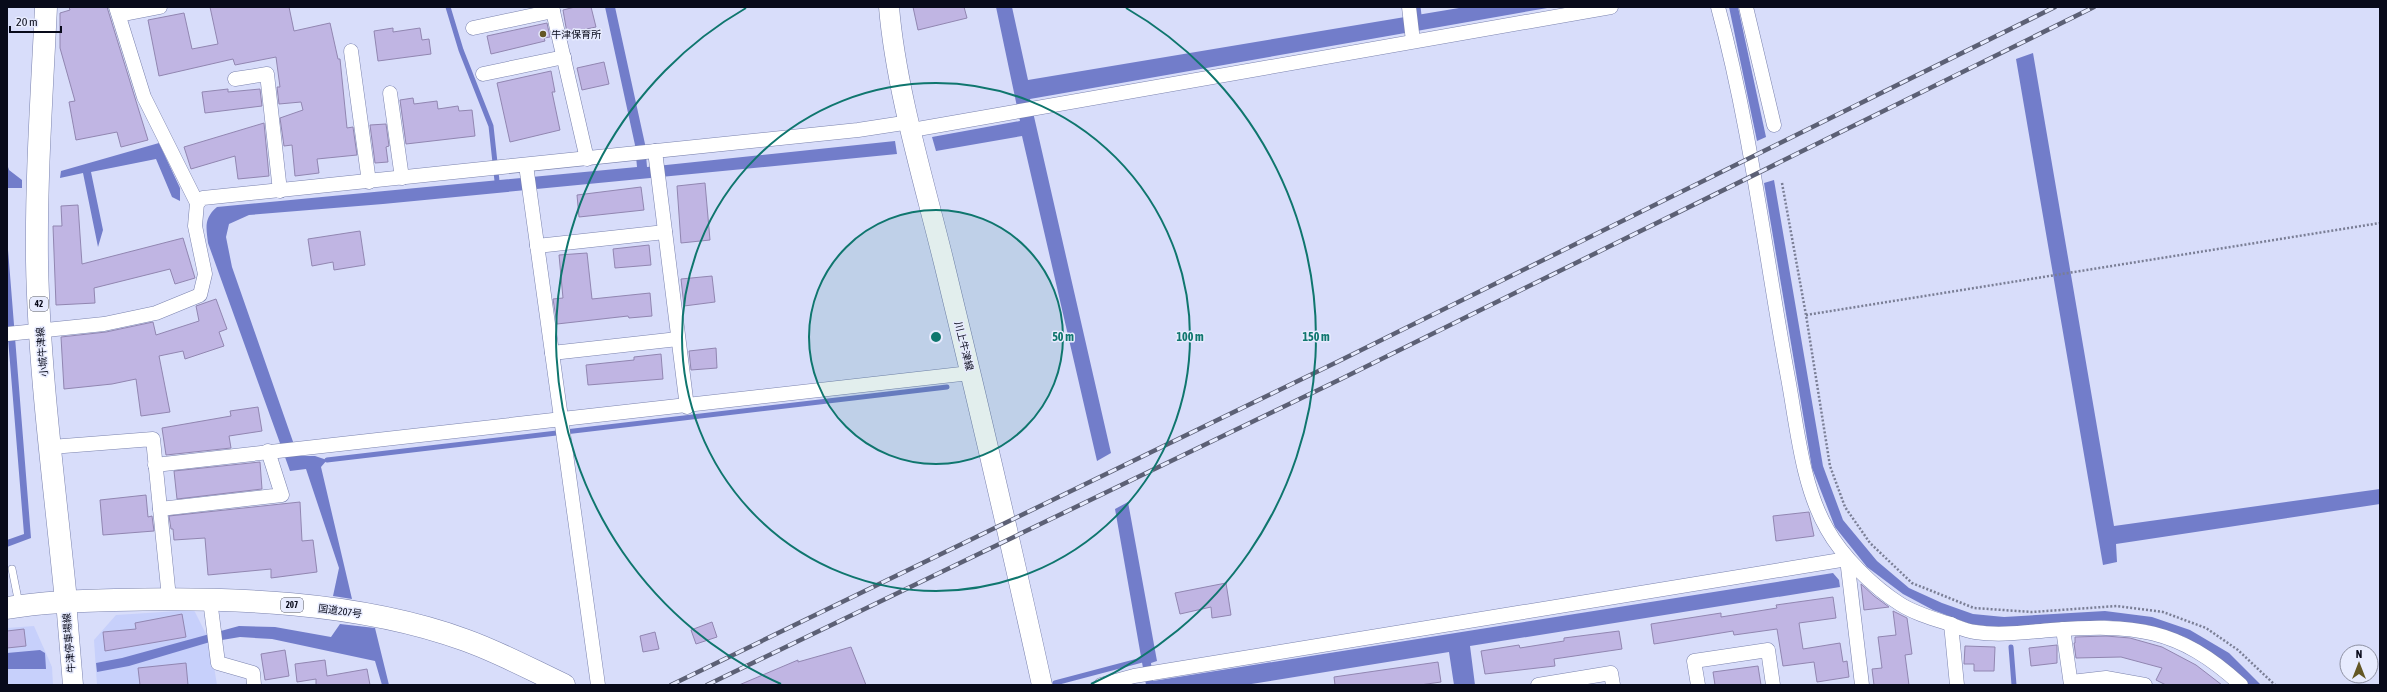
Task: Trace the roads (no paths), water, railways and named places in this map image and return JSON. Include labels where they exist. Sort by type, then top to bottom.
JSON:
[{"type":"main road","name":"小城牛津線","points":[[46,7],[38,171],[37,260],[22,333],[51,447],[66,601]]},
{"type":"main road","name":"川上牛津線","points":[[889,7],[892,37],[911,126],[1010,540],[1042,685]]},
{"type":"main road","name":"国道207号","points":[[13,607],[66,601],[169,598],[313,607],[396,619],[466,640],[564,685]]},
{"type":"main road","name":"牛津停車場線","points":[[66,601],[73,685]]},
{"type":"street","points":[[22,333],[104,324],[156,313],[200,295],[205,274],[195,226],[197,203],[144,97],[118,11],[160,7]]},
{"type":"street","points":[[197,203],[203,198],[369,182],[858,130],[911,126],[1012,112],[1611,7]]},
{"type":"street","points":[[1718,7],[1736,72],[1779,330],[1807,477],[1826,527],[1847,559],[1900,604],[1973,632],[2001,634],[2107,627],[2147,631],[2181,641],[2219,665],[2241,685]]},
{"type":"street","points":[[1746,7],[1774,125]]},
{"type":"street","points":[[1409,8],[1413,41]]},
{"type":"street","points":[[473,28],[553,9],[587,159]]},
{"type":"street","points":[[351,51],[369,182]]},
{"type":"street","points":[[483,74],[564,58]]},
{"type":"street","points":[[235,79],[267,74],[280,191]]},
{"type":"street","points":[[390,93],[402,178]]},
{"type":"street","points":[[655,151],[687,407]]},
{"type":"street","points":[[526,165],[598,685]]},
{"type":"street","points":[[537,246],[665,232]]},
{"type":"street","points":[[552,353],[678,339]]},
{"type":"street","points":[[155,465],[687,407],[970,373]]},
{"type":"street","points":[[51,447],[153,439],[169,598]]},
{"type":"street","points":[[160,510],[282,495],[273,451]]},
{"type":"street","points":[[1101,685],[1847,559]]},
{"type":"street","points":[[1847,559],[1862,685]]},
{"type":"street","points":[[210,600],[218,663],[252,673],[254,685]]},
{"type":"street","points":[[1951,624],[1957,685]]},
{"type":"street","points":[[2063,629],[2071,683],[2106,678],[2145,685]]},
{"type":"street","points":[[1698,685],[1694,661],[1768,650],[1773,685]]},
{"type":"street","points":[[1538,685],[1611,673],[1613,685]]},
{"type":"lane","points":[[12,569],[13,607]]},
{"type":"water","points":[[605,7],[615,7],[645,144],[647,167],[895,141],[897,154],[383,204],[249,215],[229,224],[226,237],[232,267],[298,456],[315,456],[327,460],[321,467],[352,599],[333,596],[339,568],[306,469],[290,471],[208,243],[208,219],[217,207],[637,167],[635,145]]},
{"type":"water","points":[[996,7],[1012,7],[1028,80],[1465,7],[1553,7],[1030,99],[1111,453],[1097,461],[1022,136],[936,151],[932,137],[1020,121]]},
{"type":"water","points":[[1729,7],[1738,7],[1766,137],[1757,141]]},
{"type":"water","points":[[2033,53],[2114,526],[2380,489],[2380,504],[2116,544],[2117,562],[2103,565],[2016,59]]},
{"type":"water","points":[[159,143],[180,188],[180,201],[172,197],[156,159],[91,172],[103,230],[98,247],[83,173],[60,178],[61,171]]},
{"type":"water","points":[[7,164],[9,170],[22,180],[22,188],[7,188]]},
{"type":"water","points":[[1774,180],[1823,466],[1843,520],[1877,561],[1909,588],[1942,603],[1973,614],[2004,617],[2105,611],[2152,617],[2190,630],[2229,653],[2261,685],[2248,685],[2221,659],[2185,637],[2148,625],[2104,620],[2002,628],[1970,624],[1933,610],[1903,594],[1867,567],[1835,527],[1812,468],[1764,183]]},
{"type":"water","points":[[7,237],[31,538],[7,547],[7,540],[24,534],[7,326]]},
{"type":"water","points":[[1128,502],[1157,661],[1151,663],[1153,681],[1833,573],[1839,580],[1840,587],[1470,646],[1475,685],[1454,685],[1449,652],[1245,685],[1146,685],[1115,509]]},
{"type":"water","points":[[340,624],[375,628],[389,685],[382,685],[375,661],[272,639],[240,637],[210,642],[129,666],[97,672],[96,663],[122,658],[239,626],[275,627],[331,637]]},
{"type":"water","points":[[40,650],[45,653],[46,669],[7,669],[7,653]]},
{"type":"waterway","points":[[448,7],[461,50],[491,126],[497,181]]},
{"type":"waterway","points":[[1418,7],[1419,15]]},
{"type":"waterway","points":[[327,460],[947,387]]},
{"type":"waterway","points":[[2011,647],[2014,685]]},
{"type":"waterway","points":[[1055,683],[1142,660]]},
{"type":"railway","points":[[671,685],[1335,363],[2055,7]]},
{"type":"railway","points":[[707,685],[1341,379],[2094,7]]},
{"type":"place","name":"牛津保育所","points":[[543,34]]}]
